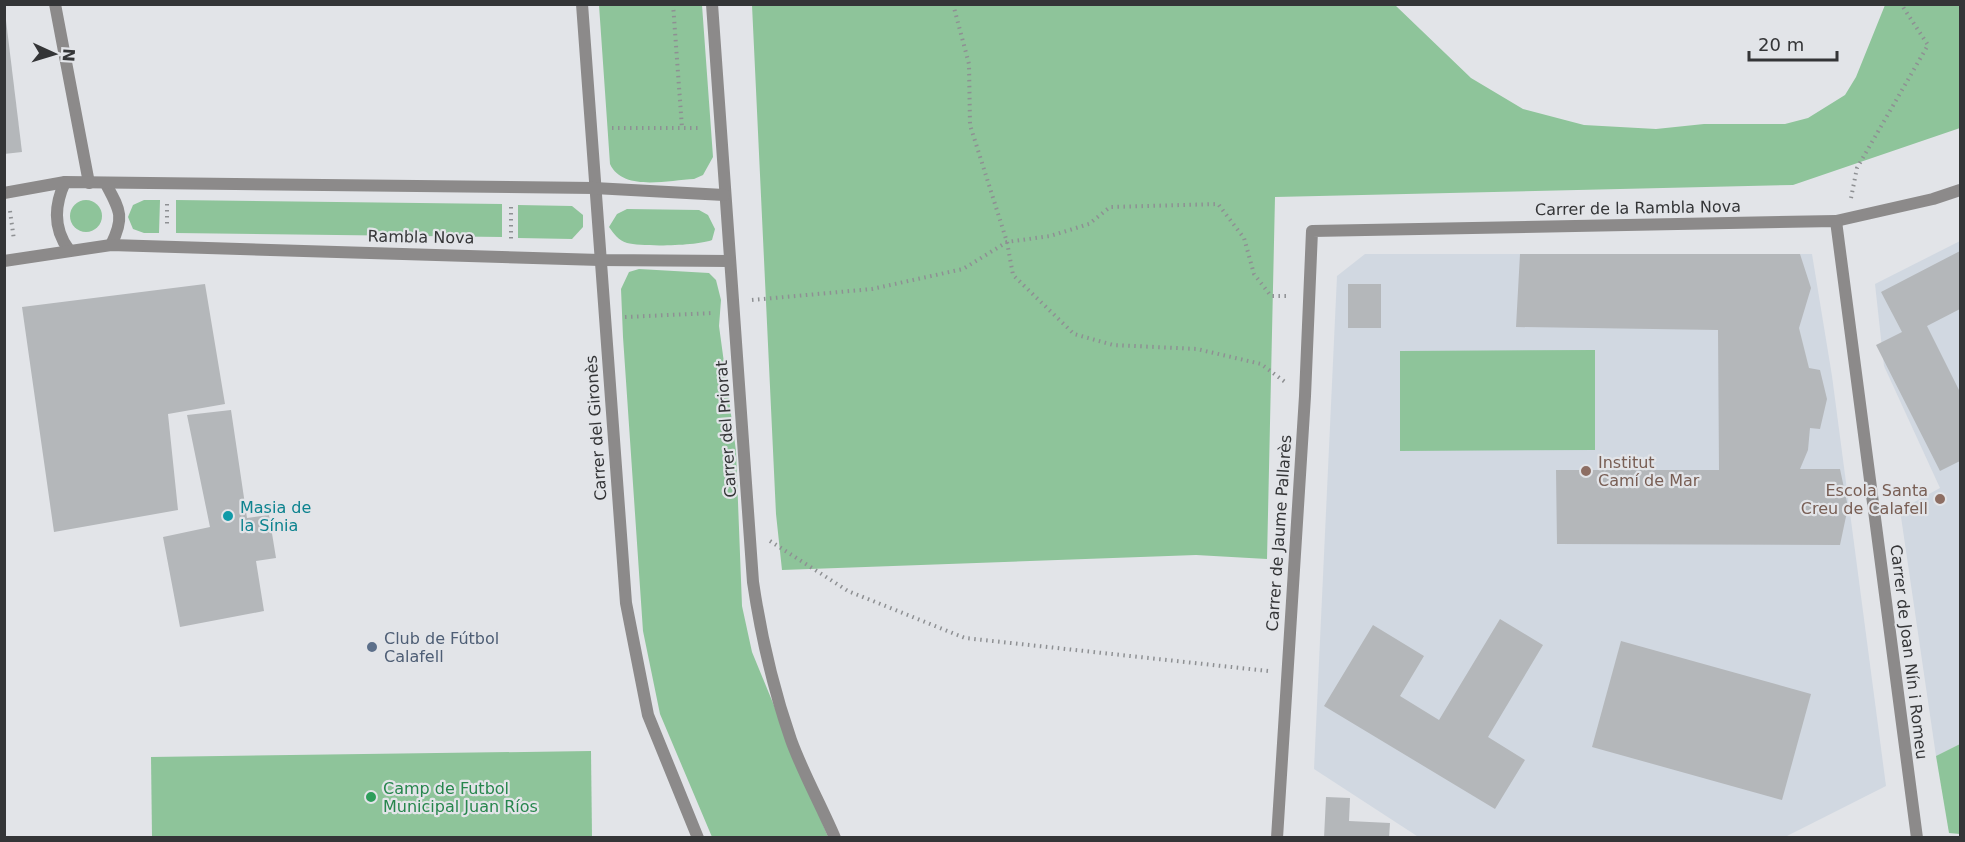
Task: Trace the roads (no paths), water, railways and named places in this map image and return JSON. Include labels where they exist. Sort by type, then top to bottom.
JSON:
[{"type":"street","points":[[55,4],[89,183]]},
{"type":"street","name":"Carrer del Gironès","points":[[582,4],[626,603],[635,660],[648,716],[698,837]]},
{"type":"street","name":"Carrer del Priorat","points":[[712,4],[753,582],[760,631],[766,661],[791,742],[835,837]]},
{"type":"street","points":[[65,182],[57,198],[56,217],[59,236],[69,250]]},
{"type":"street","points":[[4,193],[65,182],[594,188],[724,195]]},
{"type":"street","points":[[106,184],[120,210],[120,227],[111,245]]},
{"type":"street","name":"Carrer de la Rambla Nova","points":[[1312,231],[1841,220],[1934,199],[1960,190]]},
{"type":"street","name":"Carrer de Joan Nín i Romeu","points":[[1841,220],[1917,837]]},
{"type":"street","name":"Carrer de Jaume Pallarès","points":[[1277,837],[1305,396],[1312,231]]},
{"type":"street","name":"Rambla Nova","points":[[4,261],[111,245],[600,260],[730,261]]},
{"type":"place","name":"Institut Camí de Mar","points":[[1586,471]]},
{"type":"place","name":"Escola Santa Creu de Calafell","points":[[1940,499]]},
{"type":"place","name":"Masia de la Sínia","points":[[228,516]]},
{"type":"place","name":"Club de Fútbol Calafell","points":[[372,647]]},
{"type":"place","name":"Camp de Futbol Municipal Juan Ríos","points":[[371,797]]}]
